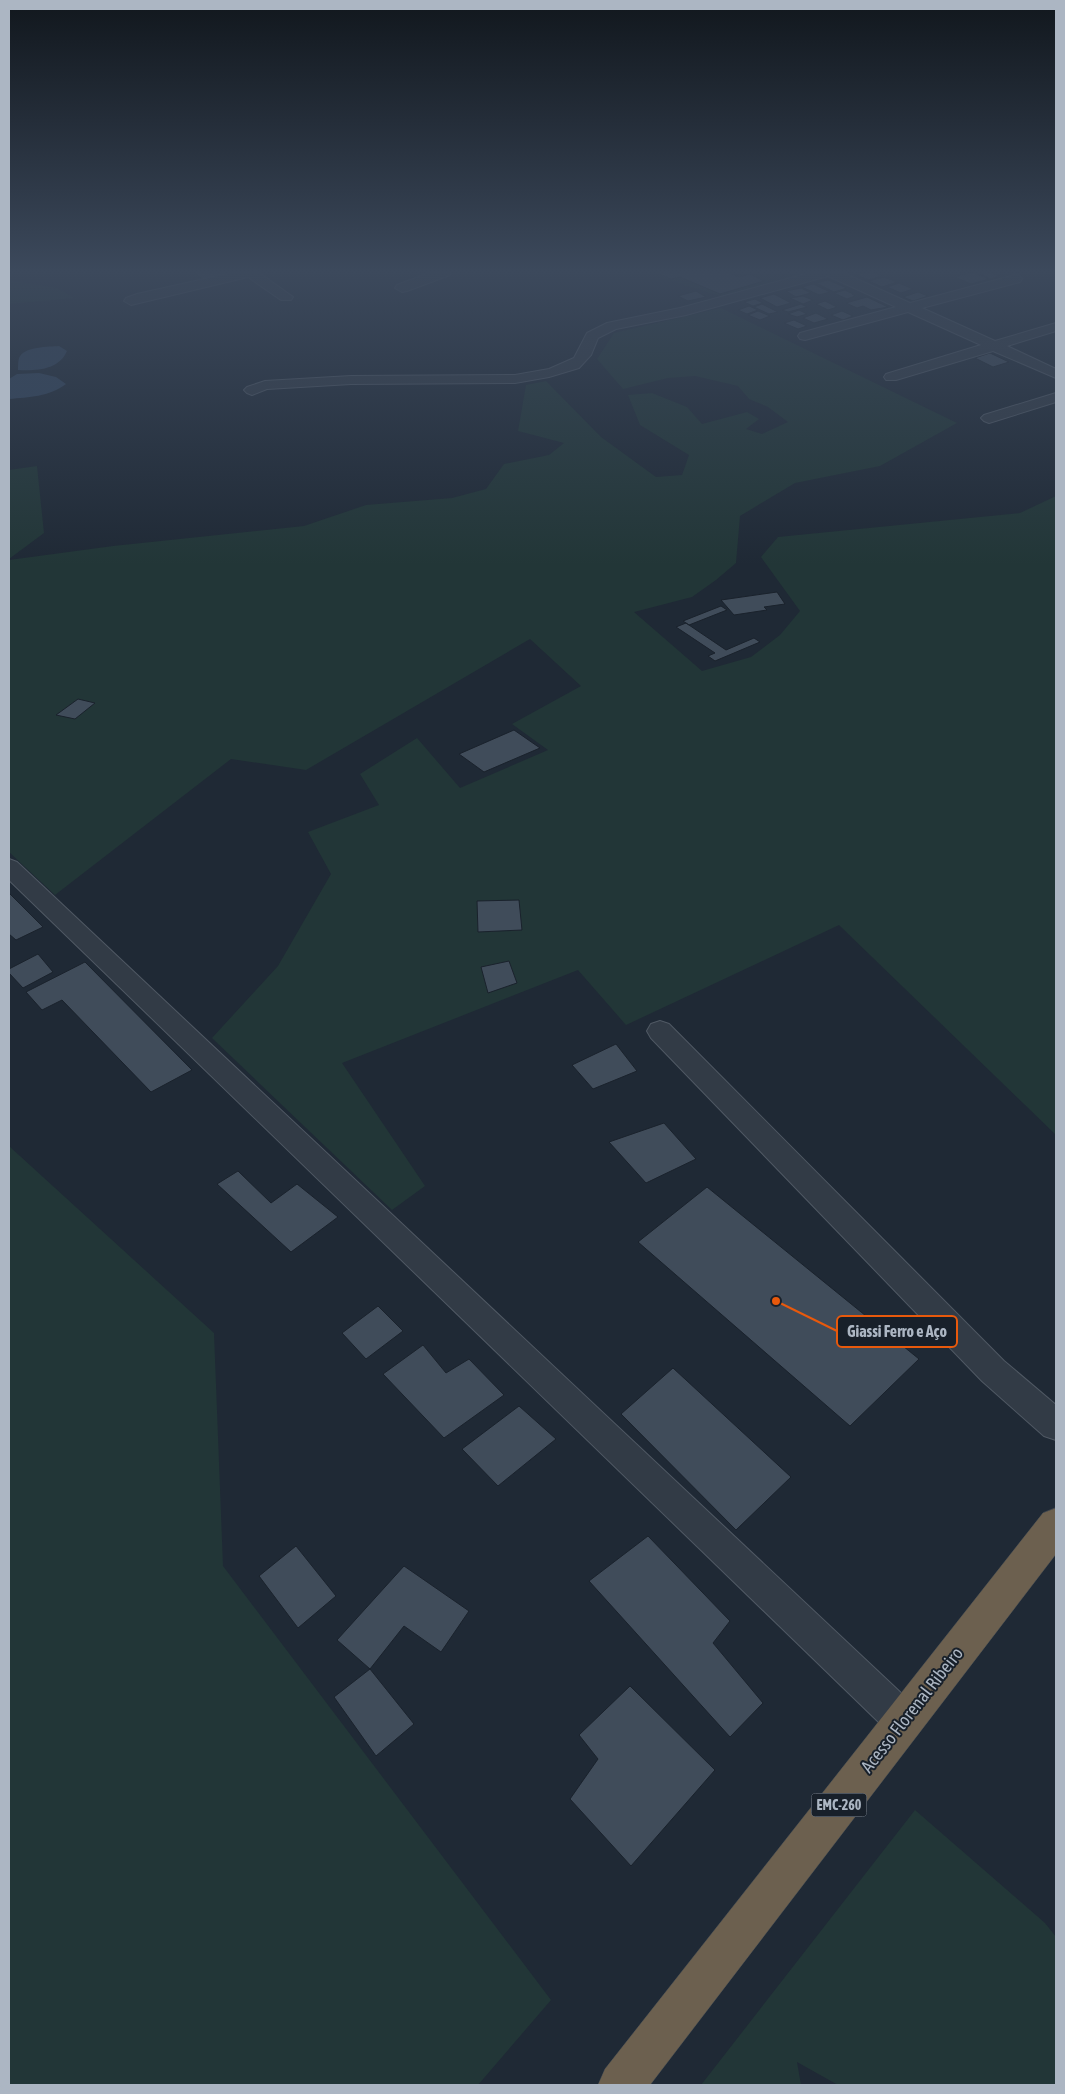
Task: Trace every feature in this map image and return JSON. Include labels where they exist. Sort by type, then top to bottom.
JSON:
[{"type":"highway","name":"Acesso Florenal Ribeiro","points":[[621,2085],[1056,1525]]},
{"type":"street","points":[[252,390],[265,385],[351,380],[515,379],[539,375],[555,370]]},
{"type":"street","points":[[891,377],[915,370]]},
{"type":"street","points":[[989,418],[1056,396]]},
{"type":"street","points":[[9,867],[904,1721]]},
{"type":"street","points":[[660,1031],[993,1371],[1056,1425]]},
{"type":"green space","points":[[606,370],[848,370],[957,423],[880,466],[795,483],[740,516],[736,563],[716,580],[692,597],[634,612],[702,671],[751,657],[780,635],[800,611],[761,557],[778,537],[1020,513],[1056,496],[1056,1135],[839,925],[626,1025],[578,970],[342,1063],[425,1186],[392,1210],[212,1038],[278,966],[331,874],[308,832],[379,805],[360,774],[417,738],[460,788],[548,750],[512,724],[581,686],[530,639],[306,770],[231,759],[55,895],[9,852],[9,560],[113,546],[304,526],[366,505],[452,498],[486,489],[504,464],[549,455],[564,443],[518,431],[526,385],[546,381],[601,437],[656,477],[682,475],[689,455],[640,425],[628,395],[652,393],[687,407],[702,424],[747,412],[759,419],[746,429],[762,434],[788,422],[768,407],[749,399],[738,386],[695,376],[668,378],[623,389]]},
{"type":"green space","points":[[37,466],[44,533],[9,559],[9,470]]},
{"type":"green space","points":[[9,1146],[214,1333],[223,1566],[551,2000],[478,2085],[9,2085]]},
{"type":"green space","points":[[915,1810],[1045,1923],[1056,1937],[1056,2085],[838,2085],[797,2062],[801,2085],[701,2085]]},
{"type":"water","points":[[39,373],[56,377],[66,384],[46,394],[9,399],[9,379],[17,374]]},
{"type":"building","points":[[777,592],[785,604],[764,607],[767,610],[734,615],[721,600]]},
{"type":"building","points":[[721,606],[727,610],[689,625],[683,621]]},
{"type":"building","points":[[686,623],[726,650],[754,638],[760,642],[715,661],[708,656],[715,653],[676,627]]},
{"type":"building","points":[[78,699],[95,703],[75,719],[56,715]]},
{"type":"building","points":[[514,730],[540,748],[484,772],[459,754]]},
{"type":"building","points":[[9,893],[43,927],[16,940],[9,934]]},
{"type":"building","points":[[519,900],[522,930],[478,932],[477,901]]},
{"type":"building","points":[[38,954],[53,972],[23,988],[9,973],[9,969]]},
{"type":"building","points":[[509,961],[517,983],[488,993],[481,967]]},
{"type":"building","points":[[85,962],[192,1070],[151,1092],[62,1000],[42,1010],[26,992]]},
{"type":"building","points":[[616,1044],[637,1071],[593,1089],[572,1065]]},
{"type":"building","points":[[664,1123],[696,1159],[646,1183],[609,1142]]},
{"type":"building","points":[[238,1171],[271,1203],[297,1184],[338,1217],[291,1252],[217,1184]]},
{"type":"building","points":[[707,1187],[919,1359],[850,1426],[638,1242]]},
{"type":"building","points":[[378,1306],[403,1331],[366,1359],[342,1333]]},
{"type":"building","points":[[423,1345],[446,1373],[469,1359],[504,1395],[444,1438],[383,1374]]},
{"type":"building","points":[[673,1368],[791,1477],[736,1530],[621,1414]]},
{"type":"building","points":[[519,1406],[556,1439],[498,1486],[462,1449]]},
{"type":"building","points":[[648,1536],[730,1621],[713,1643],[763,1703],[730,1737],[589,1581]]},
{"type":"building","points":[[296,1546],[336,1596],[298,1628],[259,1576]]},
{"type":"building","points":[[404,1566],[469,1611],[441,1652],[404,1626],[370,1669],[337,1640]]},
{"type":"building","points":[[370,1669],[414,1724],[376,1756],[334,1697]]},
{"type":"building","points":[[630,1686],[715,1770],[631,1866],[570,1799],[598,1759],[579,1735]]},
{"type":"place","name":"Giassi Ferro e Aço","points":[[776,1301]]}]
